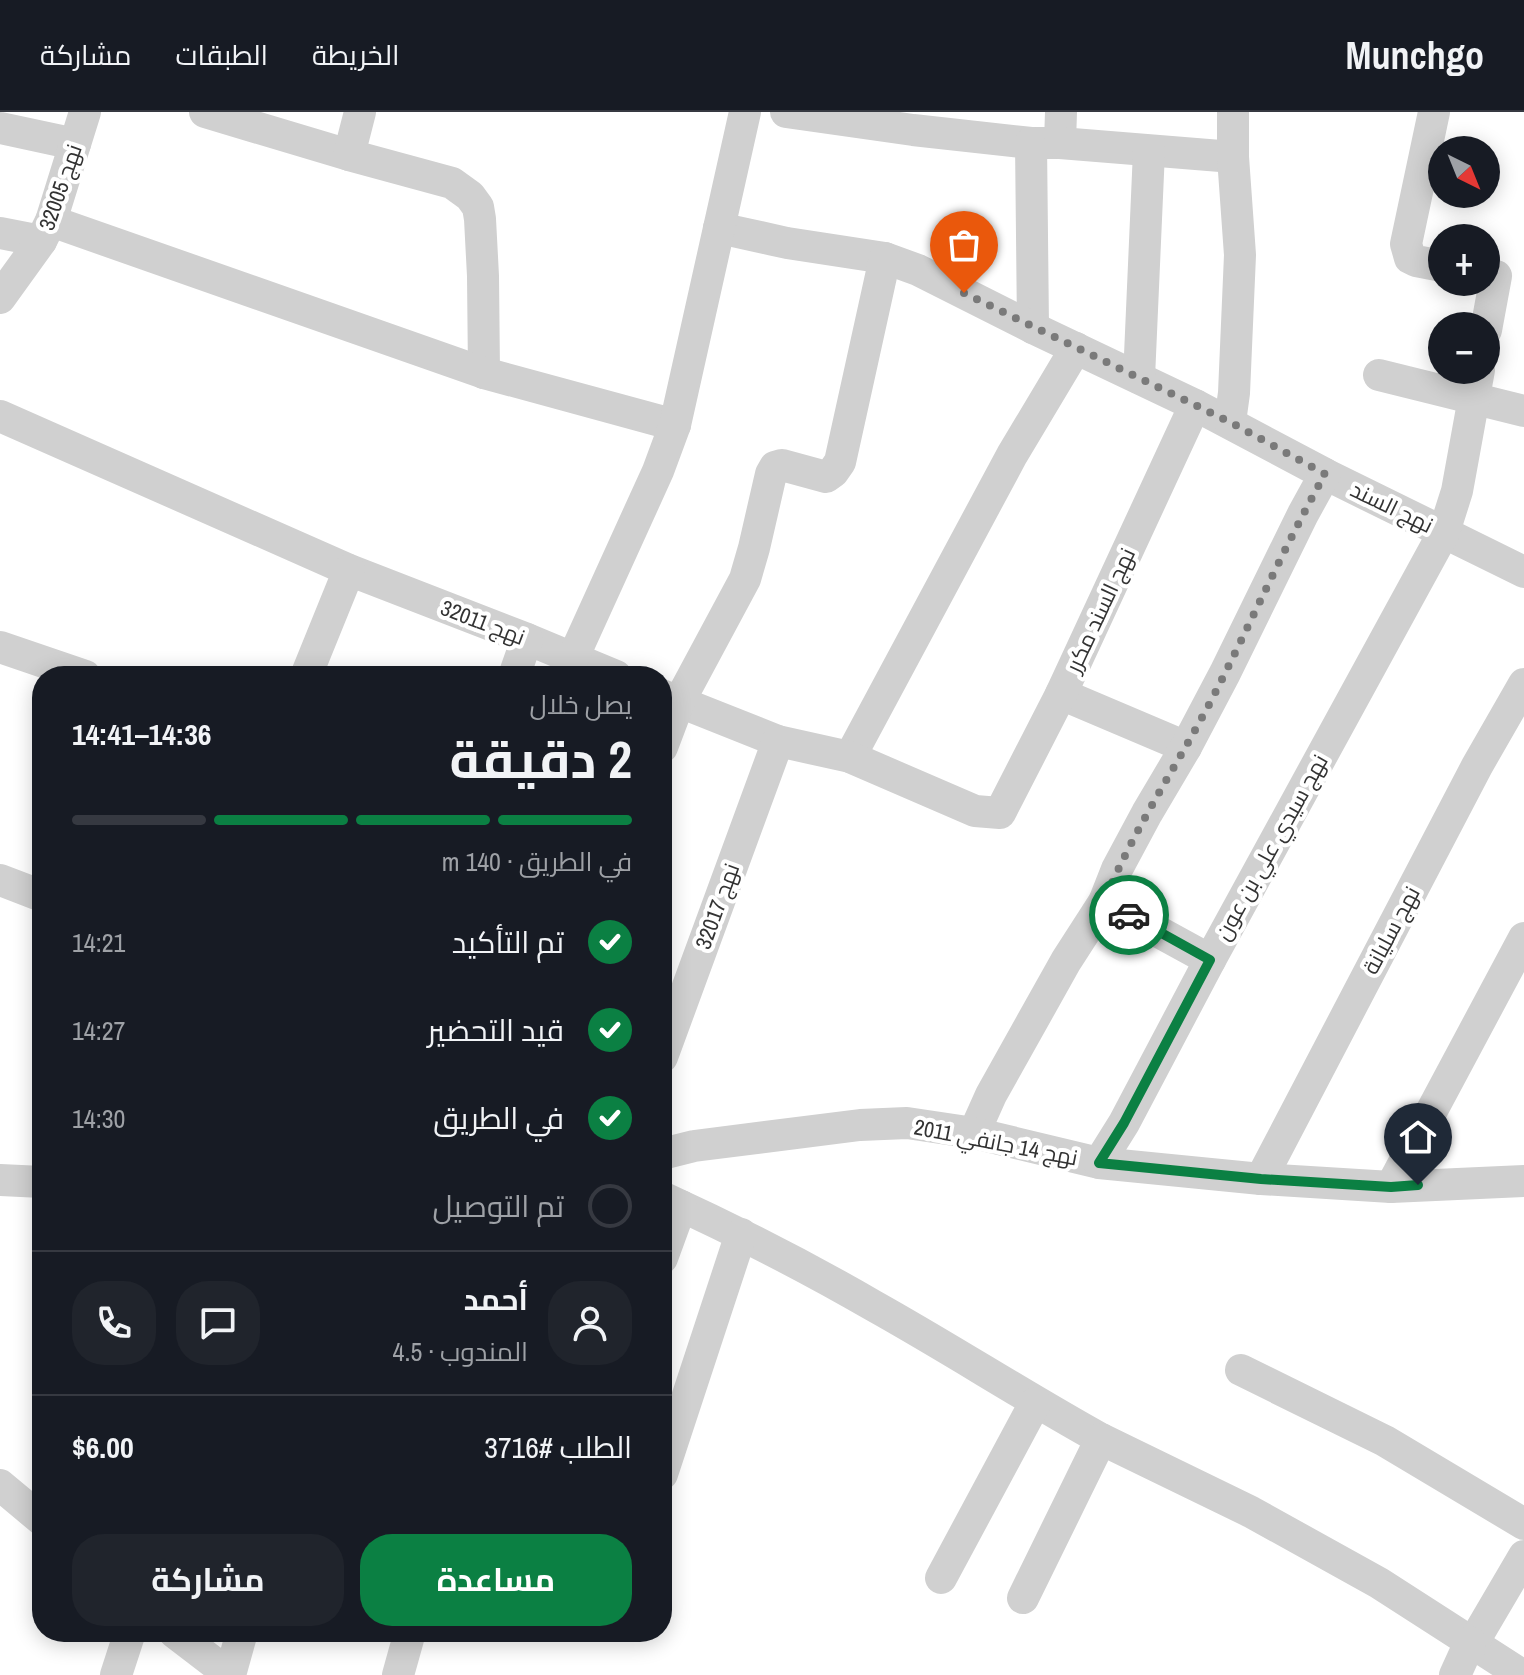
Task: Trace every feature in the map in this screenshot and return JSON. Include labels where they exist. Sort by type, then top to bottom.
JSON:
[{"type":"street","name":"نهج 32005","points":[[0,298],[46,231],[85,112]]},
{"type":"street","points":[[205,112],[452,183],[463,190],[478,207],[480,219],[484,373]]},
{"type":"street","points":[[349,155],[360,112]]},
{"type":"street","points":[[573,658],[658,471],[675,425],[745,112]]},
{"type":"street","points":[[786,112],[1051,133],[1149,151],[1233,157]]},
{"type":"street","points":[[1230,422],[1240,255],[1233,112]]},
{"type":"street","points":[[1428,263],[1410,258],[1406,244],[1434,112]]},
{"type":"street","points":[[0,128],[75,144]]},
{"type":"street","points":[[1033,328],[1051,133]]},
{"type":"street","points":[[1139,378],[1149,151]]},
{"type":"street","name":"نهج السند","points":[[719,228],[787,243],[885,258],[918,270],[1230,422],[1325,474],[1524,572]]},
{"type":"street","points":[[0,233],[46,231],[484,373],[675,425]]},
{"type":"street","points":[[672,696],[745,579],[775,467],[782,465],[826,477],[840,462],[885,258]]},
{"type":"street","points":[[1492,312],[1502,278]]},
{"type":"street","points":[[672,700],[775,748],[850,757],[1012,455],[1076,348]]},
{"type":"street","points":[[1379,375],[1428,380]]},
{"type":"street","points":[[1476,384],[1524,411]]},
{"type":"street","name":"نهج سيدي علي بن عون","points":[[1099,1163],[1124,1123],[1444,532],[1457,491],[1476,384]]},
{"type":"street","name":"نهج السند مكرر","points":[[850,757],[975,811],[1000,813],[1061,694],[1195,405]]},
{"type":"street","name":"نهج 32011","points":[[0,416],[349,570],[592,666]]},
{"type":"street","points":[[974,1133],[991,1095],[1051,988],[1104,902],[1117,869],[1225,673],[1325,474]]},
{"type":"street","points":[[310,666],[349,570]]},
{"type":"street","points":[[518,666],[527,639]]},
{"type":"street","points":[[0,647],[56,666]]},
{"type":"street","name":"نهج سليانة","points":[[1261,1179],[1477,766],[1524,684]]},
{"type":"street","points":[[1061,694],[1186,747]]},
{"type":"street","name":"نهج 32017","points":[[672,1030],[775,748]]},
{"type":"street","points":[[0,880],[32,892]]},
{"type":"street","points":[[1104,902],[1210,960]]},
{"type":"street","points":[[1391,1187],[1524,938]]},
{"type":"street","name":"نهج 14 جانفي 2011","points":[[672,1152],[860,1125],[907,1123],[974,1133],[1099,1163],[1261,1179],[1391,1187],[1524,1181]]},
{"type":"street","points":[[0,1180],[32,1182]]},
{"type":"street","points":[[672,1201],[741,1234],[872,1305],[1101,1439],[1264,1519],[1379,1583],[1522,1675]]},
{"type":"street","points":[[672,1444],[741,1234]]},
{"type":"street","points":[[1241,1370],[1385,1441],[1524,1524]]},
{"type":"street","points":[[941,1578],[1035,1403]]},
{"type":"street","points":[[1023,1598],[1101,1439]]},
{"type":"street","points":[[0,1485],[32,1512]]},
{"type":"street","points":[[1455,1675],[1524,1556]]},
{"type":"street","points":[[116,1675],[127,1642]]},
{"type":"street","points":[[187,1642],[230,1675],[239,1642]]},
{"type":"street","points":[[398,1675],[407,1642]]},
{"type":"way so far","points":[[964,293],[1230,422],[1325,474],[1212,698],[1117,869],[1104,902],[1129,915]]},
{"type":"route","points":[[1129,915],[1210,960],[1124,1123],[1099,1163],[1261,1179],[1391,1187],[1418,1185]]}]
